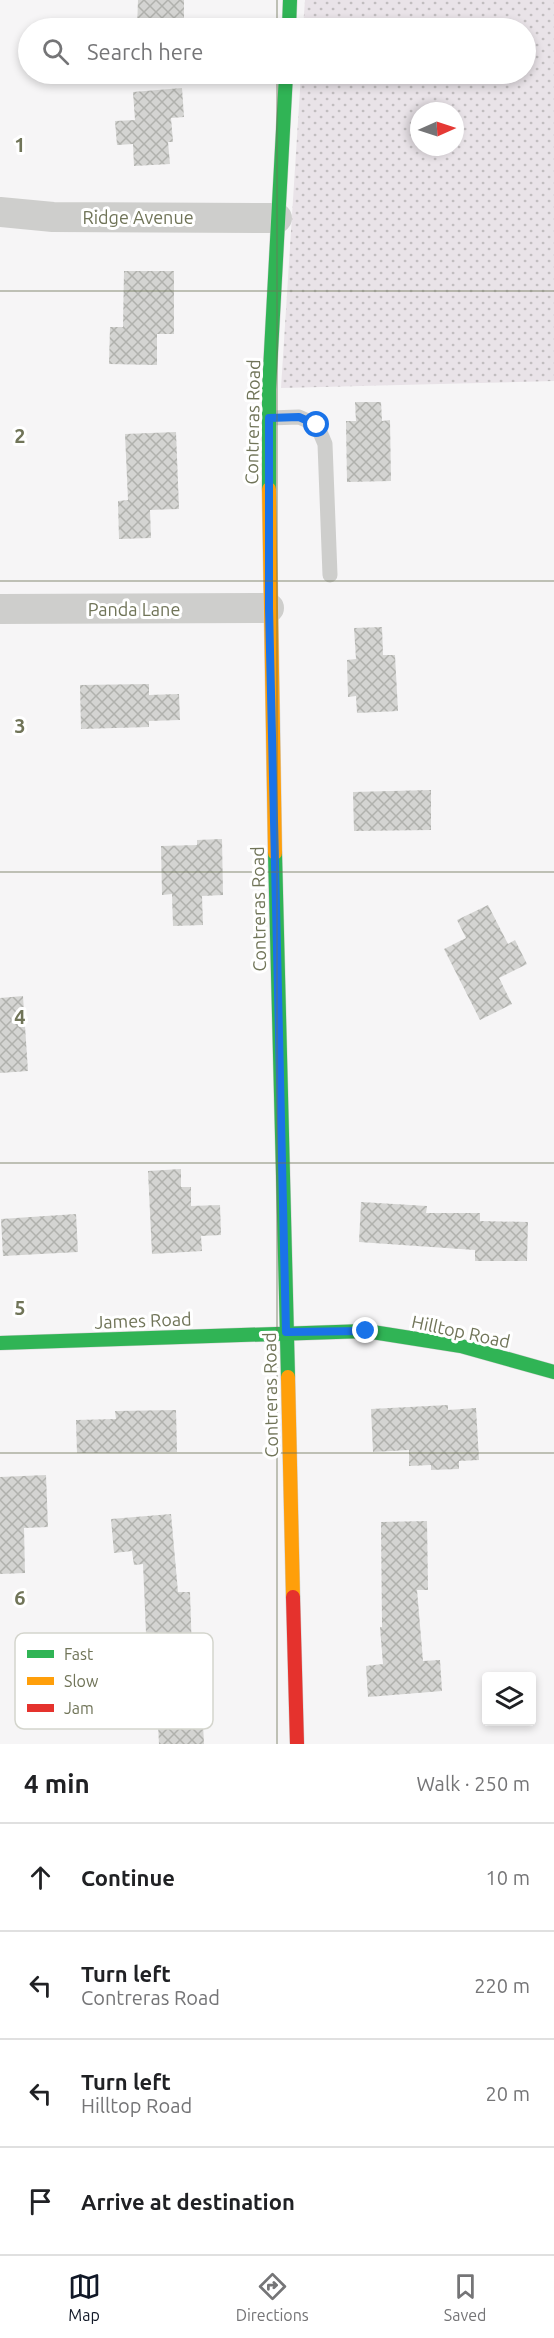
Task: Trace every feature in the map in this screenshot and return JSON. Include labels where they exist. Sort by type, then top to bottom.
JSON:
[{"type":"street","points":[[289,18],[290,0]]},
{"type":"street","name":"Contreras Road","points":[[285,84],[277,218],[269,418],[269,608],[297,1744]]},
{"type":"street","name":"Ridge Avenue","points":[[0,212],[53,217],[277,218]]},
{"type":"street","name":"Panda Lane","points":[[0,609],[269,608]]},
{"type":"street","name":"Hilltop Road","points":[[286,1332],[366,1331],[461,1346],[554,1372]]},
{"type":"street","name":"James Road","points":[[0,1343],[286,1332]]},
{"type":"lane","points":[[269,418],[299,417],[317,425],[325,444],[330,575]]},
{"type":"shaded area","points":[[305,0],[554,0],[554,381],[281,388],[300,84],[536,84],[536,18],[304,18]]},
{"type":"building","points":[[138,0],[184,0],[184,18],[137,18]]},
{"type":"building","points":[[182,88],[184,117],[171,118],[173,142],[168,142],[170,164],[134,166],[133,144],[117,145],[115,121],[135,120],[133,92]]},
{"type":"building","points":[[124,271],[174,271],[174,334],[157,334],[157,365],[109,364],[110,327],[123,327]]},
{"type":"building","points":[[355,402],[381,402],[382,421],[390,420],[391,481],[347,482],[346,421],[356,421]]},
{"type":"building","points":[[176,432],[179,509],[150,510],[151,538],[119,539],[118,501],[128,500],[125,434]]},
{"type":"building","points":[[382,627],[383,655],[395,655],[398,711],[357,713],[356,696],[348,697],[347,660],[356,659],[354,628]]},
{"type":"building","points":[[149,684],[149,695],[179,694],[180,720],[149,721],[149,727],[81,729],[80,685]]},
{"type":"building","points":[[431,790],[431,830],[354,831],[353,792]]},
{"type":"building","points":[[222,839],[223,895],[202,896],[203,925],[173,926],[172,894],[162,895],[161,846],[197,845],[197,840]]},
{"type":"building","points":[[488,905],[508,944],[515,940],[527,964],[499,978],[512,1004],[480,1020],[444,949],[466,938],[457,920]]},
{"type":"building","points":[[23,996],[28,1071],[0,1073],[0,998]]},
{"type":"building","points":[[181,1169],[181,1187],[191,1187],[191,1206],[220,1205],[221,1235],[201,1236],[202,1251],[152,1254],[148,1171]]},
{"type":"building","points":[[361,1202],[427,1206],[426,1213],[480,1213],[480,1221],[528,1222],[527,1261],[475,1261],[475,1250],[359,1242]]},
{"type":"building","points":[[76,1214],[78,1252],[3,1256],[1,1219]]},
{"type":"building","points":[[448,1405],[448,1410],[476,1408],[479,1460],[459,1461],[459,1469],[431,1470],[431,1465],[409,1466],[409,1450],[373,1452],[371,1409]]},
{"type":"building","points":[[176,1410],[177,1452],[77,1453],[76,1420],[116,1419],[115,1411]]},
{"type":"building","points":[[46,1475],[48,1527],[24,1528],[25,1573],[0,1574],[0,1477]]},
{"type":"building","points":[[171,1514],[178,1592],[190,1592],[191,1633],[146,1633],[143,1564],[134,1565],[132,1551],[114,1553],[111,1519]]},
{"type":"building","points":[[427,1521],[428,1590],[417,1590],[423,1661],[440,1660],[442,1691],[368,1697],[366,1666],[383,1664],[380,1627],[382,1627],[381,1522]]},
{"type":"building","points":[[158,1729],[203,1729],[204,1744],[159,1744]]},
{"type":"traffic: fast","points":[[289,18],[290,0]]},
{"type":"traffic: fast","points":[[269,489],[269,389],[285,84]]},
{"type":"traffic: fast","points":[[275,853],[288,1377]]},
{"type":"traffic: fast","points":[[0,1343],[366,1331],[461,1346],[554,1372]]},
{"type":"traffic: slow","points":[[269,489],[275,853]]},
{"type":"traffic: slow","points":[[288,1377],[293,1597]]},
{"type":"traffic: jam","points":[[293,1597],[297,1744]]},
{"type":"route","points":[[317,425],[299,417],[269,418],[269,608],[286,1332],[366,1331]]}]
